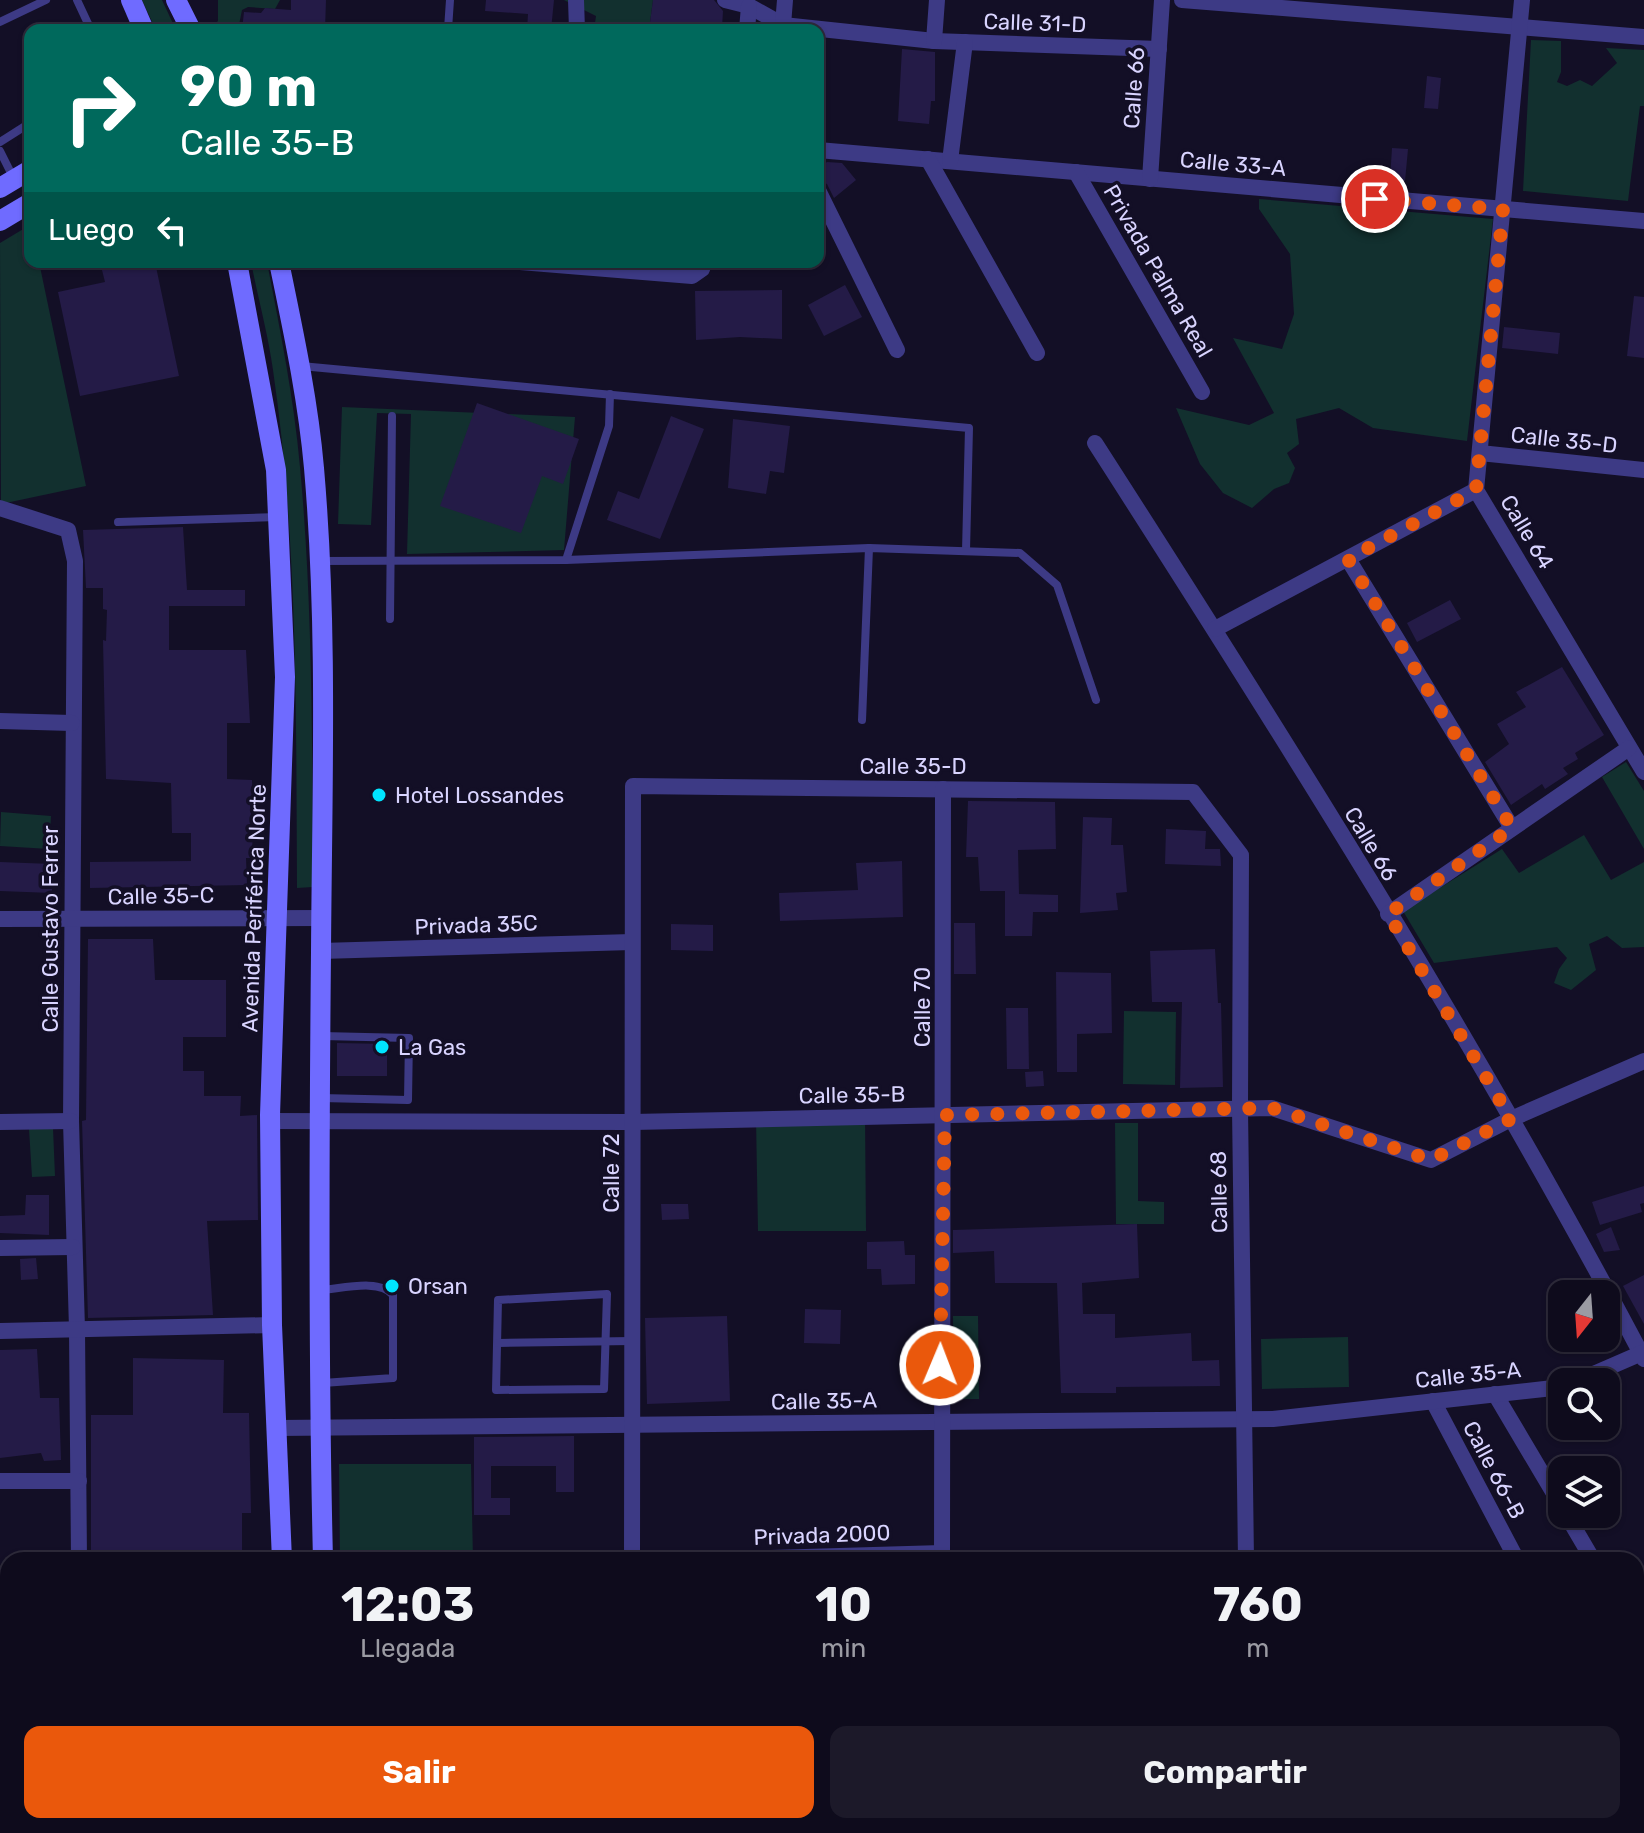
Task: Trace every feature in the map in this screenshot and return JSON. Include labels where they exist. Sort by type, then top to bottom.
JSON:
[{"type":"main road","points":[[131,0],[141,24]]},
{"type":"main road","points":[[176,0],[188,24]]},
{"type":"main road","points":[[0,221],[24,207]]},
{"type":"main road","name":"Avenida Periférica Norte","points":[[238,268],[276,470],[285,677],[280,917],[270,1121],[272,1325],[282,1552]]},
{"type":"main road","points":[[280,268],[300,366],[314,465],[321,561],[324,675],[320,1098],[323,1552]]},
{"type":"street","points":[[576,0],[577,24]]},
{"type":"street","name":"Calle 31-D","points":[[725,0],[749,6],[781,24]]},
{"type":"street","points":[[783,24],[785,0]]},
{"type":"street","points":[[934,41],[937,0]]},
{"type":"street","name":"Calle 66","points":[[1150,179],[1162,0]]},
{"type":"street","points":[[1182,0],[1644,37]]},
{"type":"street","name":"Calle 64","points":[[1522,0],[1476,490],[1644,772]]},
{"type":"street","points":[[748,24],[749,6]]},
{"type":"street","name":"Calle 31-D","points":[[824,29],[934,41],[1159,49]]},
{"type":"street","points":[[950,161],[965,42]]},
{"type":"street","name":"Calle 33-A","points":[[824,150],[1644,221]]},
{"type":"street","points":[[928,159],[1037,353]]},
{"type":"street","name":"Privada Palma Real","points":[[1076,172],[1202,392]]},
{"type":"street","points":[[824,202],[897,350]]},
{"type":"street","points":[[594,268],[692,276],[700,268]]},
{"type":"street","name":"Calle 66","points":[[1095,443],[1215,629],[1388,914],[1511,1119],[1643,1355]]},
{"type":"street","name":"Calle 35-D","points":[[1480,453],[1644,470]]},
{"type":"street","points":[[1215,629],[1476,490]]},
{"type":"street","name":"Calle Gustavo Ferrer","points":[[0,508],[68,530],[75,561],[71,1121],[79,1552]]},
{"type":"street","points":[[1348,559],[1512,828]]},
{"type":"street","points":[[0,721],[72,723]]},
{"type":"street","points":[[1388,914],[1629,748]]},
{"type":"street","name":"Calle 35-D","points":[[633,786],[1193,792]]},
{"type":"street","name":"Calle 72","points":[[632,1552],[633,786]]},
{"type":"street","name":"Calle 70","points":[[942,1552],[940,1421],[945,1115],[943,789]]},
{"type":"street","name":"Calle 68","points":[[1193,792],[1241,855],[1240,1109],[1246,1552]]},
{"type":"street","name":"Calle 35-C","points":[[0,919],[322,918]]},
{"type":"street","name":"Privada 35C","points":[[321,951],[632,942]]},
{"type":"street","name":"Calle 35-B","points":[[270,1121],[633,1122],[1272,1108],[1431,1160],[1511,1119],[1644,1061]]},
{"type":"street","points":[[0,1122],[71,1121]]},
{"type":"street","points":[[0,1248],[73,1247]]},
{"type":"street","points":[[0,1331],[272,1325]]},
{"type":"street","points":[[1610,1368],[1643,1355]]},
{"type":"street","name":"Calle 35-A","points":[[276,1428],[1273,1419],[1548,1388]]},
{"type":"street","points":[[1495,1394],[1548,1483]]},
{"type":"street","name":"Calle 66-B","points":[[1433,1401],[1513,1552]]},
{"type":"street","points":[[0,1481],[79,1481]]},
{"type":"street","points":[[1574,1528],[1588,1552]]},
{"type":"lane","points":[[0,22],[46,0]]},
{"type":"lane","points":[[77,0],[88,24]]},
{"type":"lane","points":[[448,24],[450,0]]},
{"type":"lane","points":[[0,142],[24,127]]},
{"type":"lane","points":[[0,151],[15,179]]},
{"type":"lane","points":[[300,366],[969,428],[966,551]]},
{"type":"lane","points":[[566,560],[609,426],[610,394]]},
{"type":"lane","points":[[390,619],[392,416]]},
{"type":"lane","points":[[118,522],[278,517]]},
{"type":"lane","points":[[321,561],[389,558],[566,560],[869,548],[1020,553],[1057,585],[1096,700]]},
{"type":"lane","points":[[862,720],[869,548]]},
{"type":"lane","points":[[320,1098],[408,1100],[409,1038],[322,1036]]},
{"type":"lane","points":[[320,1290],[388,1289],[393,1295],[395,1372],[388,1381],[320,1383]]},
{"type":"lane","points":[[607,1294],[606,1341],[604,1389],[496,1390],[498,1300],[607,1294]]},
{"type":"lane","points":[[498,1343],[632,1341]]},
{"type":"green space","points":[[142,0],[162,0],[173,24],[153,24]]},
{"type":"green space","points":[[218,0],[280,0],[275,9],[248,7],[242,10],[239,24],[215,24],[218,21]]},
{"type":"green space","points":[[564,0],[653,0],[650,24],[595,24],[596,16]]},
{"type":"green space","points":[[1531,40],[1561,41],[1561,72],[1557,82],[1567,86],[1580,80],[1592,86],[1617,63],[1606,48],[1644,50],[1644,106],[1640,106],[1628,201],[1523,191]]},
{"type":"green space","points":[[1259,199],[1493,219],[1467,441],[1373,428],[1339,408],[1296,419],[1299,444],[1287,453],[1295,468],[1289,483],[1274,489],[1252,508],[1223,493],[1200,464],[1176,408],[1249,425],[1274,413],[1233,338],[1282,349],[1294,314],[1290,254],[1259,209]]},
{"type":"green space","points":[[24,229],[24,268],[40,268],[86,486],[1,504],[0,243]]},
{"type":"green space","points":[[252,268],[268,268],[300,467],[310,624],[313,887],[297,888],[291,563],[281,434],[266,330]]},
{"type":"green space","points":[[342,407],[575,417],[564,550],[407,554],[411,414],[377,413],[371,525],[338,524]]},
{"type":"green space","points":[[1626,762],[1644,791],[1644,849],[1602,777]]},
{"type":"green space","points":[[1,812],[51,816],[49,849],[0,846]]},
{"type":"green space","points":[[1584,835],[1611,880],[1644,862],[1644,947],[1622,948],[1607,936],[1589,944],[1596,970],[1571,990],[1554,983],[1567,958],[1557,947],[1434,963],[1403,911],[1502,849],[1519,873]]},
{"type":"green space","points":[[1124,1011],[1176,1012],[1175,1085],[1123,1084]]},
{"type":"green space","points":[[865,1117],[866,1231],[758,1231],[756,1118]]},
{"type":"green space","points":[[1115,1123],[1138,1123],[1138,1201],[1164,1202],[1164,1224],[1116,1224]]},
{"type":"green space","points":[[53,1128],[55,1176],[32,1177],[29,1129]]},
{"type":"green space","points":[[953,1316],[978,1316],[979,1399],[954,1399]]},
{"type":"green space","points":[[1348,1337],[1349,1387],[1262,1389],[1261,1339]]},
{"type":"green space","points":[[339,1464],[471,1464],[473,1552],[340,1552]]},
{"type":"building","points":[[291,0],[326,0],[325,24],[243,24],[244,12],[261,13],[265,8],[291,10]]},
{"type":"building","points":[[486,0],[554,0],[552,24],[527,24],[528,14],[485,11]]},
{"type":"building","points":[[653,0],[714,0],[723,11],[722,24],[650,24]]},
{"type":"building","points":[[902,49],[935,52],[935,101],[931,101],[929,124],[898,121]]},
{"type":"building","points":[[1427,76],[1441,78],[1438,109],[1424,108]]},
{"type":"building","points":[[1392,148],[1408,149],[1405,181],[1390,179]]},
{"type":"building","points":[[842,163],[856,180],[834,198],[824,182],[824,164]]},
{"type":"building","points":[[102,268],[156,268],[179,376],[80,396],[58,292],[105,282]]},
{"type":"building","points":[[845,285],[862,317],[824,336],[808,305]]},
{"type":"building","points":[[782,290],[782,339],[740,337],[696,340],[695,291]]},
{"type":"building","points":[[1634,296],[1644,297],[1644,358],[1627,356]]},
{"type":"building","points":[[1504,327],[1560,333],[1558,354],[1502,348]]},
{"type":"building","points":[[477,403],[579,439],[563,484],[542,476],[521,533],[440,506]]},
{"type":"building","points":[[671,416],[704,429],[660,539],[607,520],[618,491],[639,499]]},
{"type":"building","points":[[733,419],[790,426],[784,473],[770,471],[766,494],[728,488]]},
{"type":"building","points":[[183,527],[187,590],[245,590],[245,606],[169,606],[169,650],[246,650],[250,723],[227,723],[227,779],[252,780],[254,826],[251,858],[246,858],[247,885],[90,888],[90,862],[191,861],[191,833],[172,833],[171,783],[106,779],[103,640],[106,641],[107,610],[103,609],[103,588],[86,588],[83,530]]},
{"type":"building","points":[[1450,600],[1461,619],[1417,642],[1407,623]]},
{"type":"building","points":[[1562,667],[1604,735],[1575,753],[1578,759],[1563,768],[1568,774],[1545,789],[1542,784],[1511,805],[1485,762],[1509,744],[1497,724],[1526,707],[1516,692]]},
{"type":"building","points":[[968,801],[1055,802],[1056,849],[1018,850],[1019,894],[1058,895],[1058,912],[1033,912],[1032,936],[1005,936],[1005,891],[980,891],[978,857],[966,857]]},
{"type":"building","points":[[1083,817],[1112,818],[1111,845],[1123,845],[1127,892],[1116,893],[1118,910],[1080,913]]},
{"type":"building","points":[[1166,829],[1206,831],[1205,849],[1220,849],[1221,866],[1165,864]]},
{"type":"building","points":[[902,861],[903,917],[780,921],[779,893],[858,890],[856,863]]},
{"type":"building","points":[[0,862],[52,864],[52,893],[0,891]]},
{"type":"building","points":[[954,923],[975,923],[976,974],[954,974]]},
{"type":"building","points":[[671,924],[713,925],[713,951],[671,950]]},
{"type":"building","points":[[88,939],[153,939],[155,980],[226,980],[226,1037],[183,1037],[183,1071],[204,1071],[204,1096],[241,1096],[240,1116],[257,1115],[258,1220],[207,1221],[213,1315],[88,1318],[82,1121],[86,1120]]},
{"type":"building","points":[[1215,949],[1218,1003],[1221,1003],[1223,1087],[1180,1088],[1182,1002],[1152,1002],[1150,951]]},
{"type":"building","points":[[1056,972],[1111,973],[1112,1033],[1077,1034],[1077,1072],[1057,1072]]},
{"type":"building","points":[[1006,1008],[1028,1008],[1029,1069],[1007,1069]]},
{"type":"building","points":[[337,1043],[387,1044],[387,1076],[337,1076]]},
{"type":"building","points":[[1043,1071],[1044,1086],[1026,1087],[1025,1072]]},
{"type":"building","points":[[1644,1186],[1644,1203],[1640,1204],[1642,1212],[1600,1225],[1592,1202]]},
{"type":"building","points":[[26,1195],[49,1195],[49,1235],[0,1233],[0,1216],[25,1215]]},
{"type":"building","points":[[661,1204],[688,1204],[689,1219],[662,1220]]},
{"type":"building","points":[[1137,1224],[1139,1278],[1082,1283],[1083,1314],[1115,1314],[1115,1338],[1191,1333],[1192,1361],[1219,1360],[1220,1386],[1116,1387],[1116,1393],[1061,1393],[1057,1283],[995,1283],[994,1251],[953,1253],[953,1230]]},
{"type":"building","points":[[1611,1227],[1620,1250],[1604,1252],[1596,1234]]},
{"type":"building","points":[[904,1241],[905,1255],[915,1255],[915,1284],[882,1285],[881,1269],[867,1269],[867,1242]]},
{"type":"building","points":[[36,1258],[38,1279],[21,1280],[20,1259]]},
{"type":"building","points":[[1644,1275],[1644,1324],[1623,1286]]},
{"type":"building","points":[[805,1309],[841,1310],[840,1344],[804,1343]]},
{"type":"building","points":[[727,1316],[730,1401],[647,1404],[645,1318]]},
{"type":"building","points":[[37,1349],[40,1398],[59,1398],[61,1460],[44,1461],[41,1453],[0,1458],[0,1350]]},
{"type":"building","points":[[133,1358],[224,1360],[223,1413],[249,1413],[251,1513],[242,1513],[242,1552],[91,1552],[91,1415],[133,1415]]},
{"type":"building","points":[[574,1436],[574,1492],[556,1492],[556,1466],[491,1466],[491,1498],[510,1498],[510,1515],[474,1515],[474,1437]]},
{"type":"place","name":"Hotel Lossandes","points":[[379,795]]},
{"type":"place","name":"La Gas","points":[[382,1047]]},
{"type":"place","name":"Orsan","points":[[392,1286]]},
{"type":"route","points":[[940,1365],[940,1233],[945,1115],[1272,1108],[1431,1160],[1511,1119],[1388,914],[1512,828],[1348,559],[1476,490],[1503,209],[1375,199]]}]
